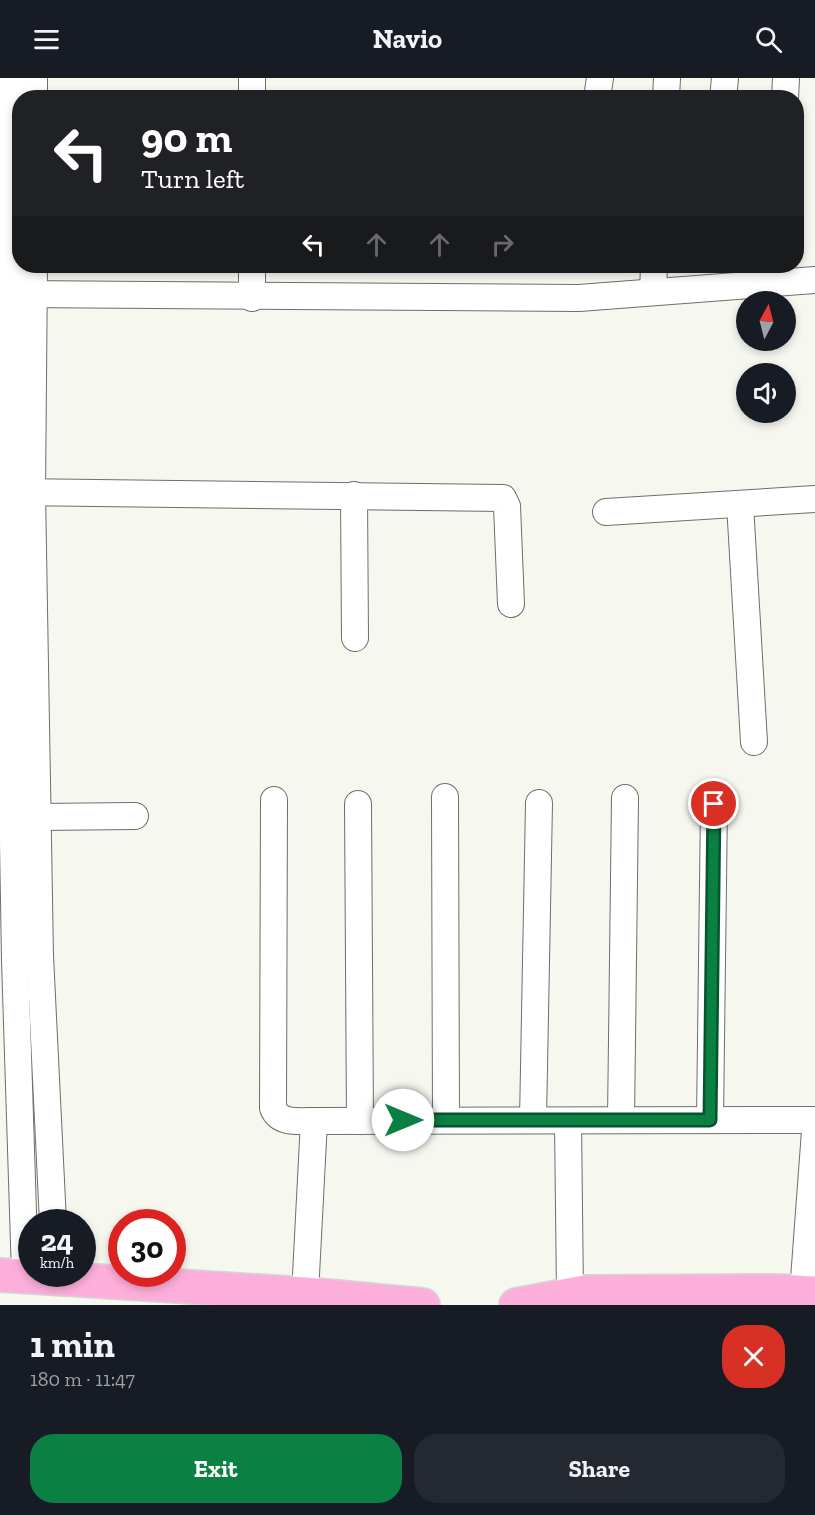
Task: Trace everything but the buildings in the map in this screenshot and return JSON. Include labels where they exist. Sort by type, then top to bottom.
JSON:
[{"type":"main road","points":[[96,1279],[305,1294],[418,1305]]},
{"type":"main road","points":[[516,1305],[585,1292],[809,1293]]},
{"type":"street","points":[[10,78],[12,94]]},
{"type":"street","points":[[12,157],[5,250],[12,268]]},
{"type":"street","points":[[14,273],[22,294],[33,492],[40,956],[52,1209]]},
{"type":"street","points":[[22,1209],[10,1140],[4,603],[7,491],[4,430],[22,294],[30,273]]},
{"type":"street","points":[[252,273],[252,298]]},
{"type":"street","points":[[653,292],[654,273]]},
{"type":"street","points":[[22,294],[252,298],[579,298],[653,292],[712,277],[775,274],[815,280]]},
{"type":"street","points":[[7,491],[503,498],[507,506],[511,604]]},
{"type":"street","points":[[354,495],[355,638]]},
{"type":"street","points":[[606,512],[815,499]]},
{"type":"street","points":[[740,504],[754,742]]},
{"type":"street","points":[[445,797],[446,1120]]},
{"type":"street","points":[[621,1120],[625,798]]},
{"type":"street","points":[[274,800],[273,1108],[275,1113],[284,1120],[815,1120]]},
{"type":"street","points":[[533,1120],[539,803]]},
{"type":"street","points":[[358,804],[360,1121]]},
{"type":"street","points":[[710,1120],[714,804]]},
{"type":"street","points":[[37,817],[135,816]]},
{"type":"street","points":[[568,1120],[570,1295]]},
{"type":"street","points":[[305,1294],[314,1121]]},
{"type":"street","points":[[809,1293],[815,1131]]},
{"type":"route","points":[[403,1120],[710,1120],[714,804]]}]
